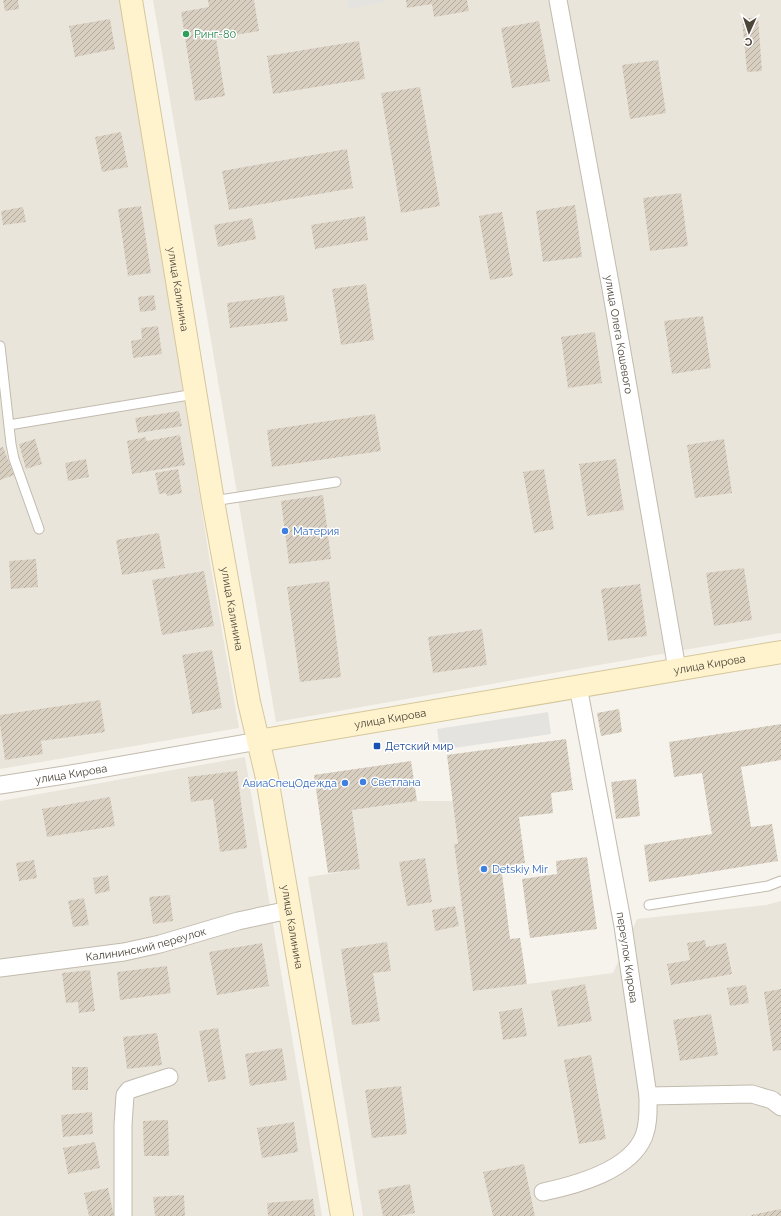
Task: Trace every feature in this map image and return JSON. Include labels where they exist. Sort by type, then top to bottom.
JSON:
[{"type":"street","name":"улица Калинина","points":[[132,0],[213,501],[249,702],[267,778],[342,1216]]},
{"type":"street","name":"улица Олега Кошевого","points":[[558,0],[610,283],[677,669]]},
{"type":"street","name":"улица Кирова","points":[[0,785],[72,774],[781,652]]},
{"type":"street","name":"переулок Кирова","points":[[543,1192],[558,1189],[614,1168],[632,1155],[644,1136],[648,1117],[648,1096],[623,926],[578,686]]},
{"type":"street","name":"Калининский переулок","points":[[0,968],[124,952],[160,944],[238,920],[289,910]]},
{"type":"street","points":[[123,1216],[123,1125],[125,1095],[129,1090],[169,1077]]},
{"type":"street","points":[[648,1096],[752,1094],[772,1100],[781,1107]]},
{"type":"lane","points":[[0,346],[14,459],[39,529]]},
{"type":"lane","points":[[9,425],[195,394]]},
{"type":"lane","points":[[213,501],[336,482]]},
{"type":"lane","points":[[649,905],[768,886],[781,881]]},
{"type":"shaded area","points":[[0,0],[120,0],[209,556],[239,728],[0,769]]},
{"type":"shaded area","points":[[153,0],[781,0],[781,633],[276,722]]},
{"type":"shaded area","points":[[347,0],[384,0],[385,2],[349,9]]},
{"type":"shaded area","points":[[548,712],[551,734],[440,750],[437,729]]},
{"type":"shaded area","points":[[245,757],[322,1216],[0,1216],[0,801]]},
{"type":"shaded area","points":[[417,801],[453,801],[458,844],[454,844],[474,991],[613,973],[637,919],[766,905],[781,901],[781,1216],[363,1216],[308,877],[360,869],[352,810]]},
{"type":"building","points":[[3,0],[18,0],[19,9],[5,11]]},
{"type":"building","points":[[208,0],[254,0],[259,31],[216,38],[225,96],[195,101],[181,12],[209,7]]},
{"type":"building","points":[[406,0],[467,0],[469,11],[434,17],[432,4],[407,8]]},
{"type":"building","points":[[758,17],[762,71],[747,72],[742,19]]},
{"type":"building","points":[[110,19],[115,49],[75,57],[69,26]]},
{"type":"building","points":[[539,21],[550,81],[512,88],[501,28]]},
{"type":"building","points":[[359,41],[365,79],[273,94],[267,56]]},
{"type":"building","points":[[658,60],[666,113],[630,119],[622,65]]},
{"type":"building","points":[[420,87],[440,206],[401,213],[381,93]]},
{"type":"building","points":[[121,132],[128,167],[102,172],[95,137]]},
{"type":"building","points":[[347,149],[353,188],[229,210],[222,171]]},
{"type":"building","points":[[681,193],[688,246],[650,251],[643,198]]},
{"type":"building","points":[[575,205],[582,257],[543,262],[536,211]]},
{"type":"building","points":[[141,206],[151,273],[128,276],[118,209]]},
{"type":"building","points":[[23,207],[26,222],[3,225],[1,211]]},
{"type":"building","points":[[502,212],[513,276],[490,280],[479,216]]},
{"type":"building","points":[[365,216],[368,240],[315,249],[311,225]]},
{"type":"building","points":[[252,218],[256,239],[218,247],[214,225]]},
{"type":"building","points":[[366,284],[374,340],[341,345],[332,289]]},
{"type":"building","points":[[154,295],[156,310],[140,312],[138,297]]},
{"type":"building","points":[[284,295],[288,321],[230,328],[227,303]]},
{"type":"building","points":[[703,316],[711,368],[672,374],[664,321]]},
{"type":"building","points":[[158,326],[162,354],[133,358],[131,341],[142,339],[141,328]]},
{"type":"building","points":[[595,332],[602,383],[568,388],[561,337]]},
{"type":"building","points":[[179,411],[182,426],[138,433],[135,418]]},
{"type":"building","points":[[375,414],[381,451],[272,467],[267,430]]},
{"type":"building","points":[[180,435],[185,465],[132,474],[127,441],[146,437],[146,441]]},
{"type":"building","points":[[35,439],[42,464],[26,469],[19,444]]},
{"type":"building","points":[[724,439],[732,493],[695,498],[687,445]]},
{"type":"building","points":[[3,447],[14,475],[0,480],[0,448]]},
{"type":"building","points":[[86,459],[89,477],[68,481],[65,463]]},
{"type":"building","points":[[616,459],[624,510],[587,516],[579,464]]},
{"type":"building","points":[[178,469],[182,493],[167,496],[166,493],[159,494],[155,473]]},
{"type":"building","points":[[544,469],[554,529],[534,533],[523,472]]},
{"type":"building","points":[[323,495],[331,559],[289,564],[281,501]]},
{"type":"building","points":[[159,533],[165,568],[122,575],[116,540]]},
{"type":"building","points":[[36,559],[38,587],[11,589],[9,561]]},
{"type":"building","points":[[744,568],[752,620],[714,626],[706,573]]},
{"type":"building","points":[[204,571],[214,626],[162,635],[152,580]]},
{"type":"building","points":[[329,581],[341,677],[300,682],[287,587]]},
{"type":"building","points":[[640,584],[647,636],[608,641],[601,589]]},
{"type":"building","points":[[482,629],[487,665],[433,673],[428,637]]},
{"type":"building","points":[[212,650],[222,708],[192,714],[182,655]]},
{"type":"building","points":[[100,700],[105,732],[41,741],[43,754],[5,760],[0,715]]},
{"type":"building","points":[[619,709],[622,732],[601,736],[597,713]]},
{"type":"building","points":[[781,724],[781,760],[741,767],[751,827],[772,824],[778,861],[649,882],[644,845],[712,834],[702,773],[674,777],[669,742]]},
{"type":"building","name":"Detskiy Mir","points":[[566,739],[573,790],[551,793],[553,813],[519,817],[525,863],[511,865],[512,873],[502,874],[510,939],[520,938],[527,984],[473,991],[454,844],[458,844],[447,755]]},
{"type":"building","points":[[411,761],[417,801],[352,810],[360,869],[328,873],[314,775]]},
{"type":"building","points":[[237,771],[247,848],[220,852],[213,799],[191,802],[188,777]]},
{"type":"building","points":[[636,779],[640,816],[616,819],[611,782]]},
{"type":"building","points":[[110,797],[115,826],[47,837],[42,809]]},
{"type":"building","points":[[587,857],[597,929],[530,938],[522,879],[557,874],[556,861]]},
{"type":"building","points":[[425,858],[432,902],[407,906],[399,862]]},
{"type":"building","points":[[34,860],[37,878],[19,881],[16,863]]},
{"type":"building","points":[[108,875],[110,891],[95,894],[93,878]]},
{"type":"building","points":[[170,895],[173,921],[153,924],[149,897]]},
{"type":"building","points":[[84,898],[89,925],[73,927],[68,901]]},
{"type":"building","points":[[455,906],[459,926],[435,931],[432,910]]},
{"type":"building","points":[[705,940],[706,947],[726,943],[732,974],[671,985],[667,964],[690,960],[687,943]]},
{"type":"building","points":[[387,942],[391,971],[373,973],[380,1021],[352,1025],[341,949]]},
{"type":"building","points":[[262,943],[269,986],[217,995],[209,952]]},
{"type":"building","points":[[167,966],[171,993],[120,1000],[117,972]]},
{"type":"building","points":[[90,970],[95,1011],[79,1013],[78,1002],[66,1003],[62,973]]},
{"type":"building","points":[[585,984],[592,1021],[558,1027],[551,991]]},
{"type":"building","points":[[746,985],[749,1003],[730,1006],[727,988]]},
{"type":"building","points":[[781,989],[781,1050],[773,1051],[764,992]]},
{"type":"building","points":[[522,1008],[527,1036],[503,1040],[499,1012]]},
{"type":"building","points":[[711,1014],[718,1055],[680,1061],[673,1020]]},
{"type":"building","points":[[218,1028],[226,1079],[208,1082],[199,1031]]},
{"type":"building","points":[[157,1033],[162,1065],[127,1069],[123,1037]]},
{"type":"building","points":[[282,1048],[287,1080],[250,1086],[245,1054]]},
{"type":"building","points":[[591,1055],[606,1139],[579,1144],[564,1060]]},
{"type":"building","points":[[72,1067],[88,1067],[88,1090],[72,1090]]},
{"type":"building","points":[[401,1086],[407,1134],[372,1138],[365,1090]]},
{"type":"building","points":[[92,1112],[93,1134],[63,1137],[61,1115]]},
{"type":"building","points":[[168,1120],[169,1156],[144,1156],[143,1121]]},
{"type":"building","points":[[294,1122],[298,1152],[262,1158],[257,1128]]},
{"type":"building","points":[[95,1142],[100,1168],[68,1174],[63,1148]]},
{"type":"building","points":[[524,1164],[535,1216],[493,1216],[483,1172]]},
{"type":"building","points":[[410,1184],[415,1213],[399,1216],[383,1216],[378,1190]]},
{"type":"building","points":[[108,1188],[114,1216],[89,1216],[84,1193]]},
{"type":"building","points":[[184,1195],[185,1216],[155,1216],[153,1197]]},
{"type":"building","points":[[313,1199],[315,1216],[268,1216],[267,1203]]},
{"type":"building","points":[[781,1209],[781,1216],[751,1216],[751,1215]]},
{"type":"place","name":"Ринг-80","points":[[186,34]]},
{"type":"place","name":"Материя","points":[[285,531]]},
{"type":"place","name":"Детский мир","points":[[377,746]]},
{"type":"place","name":"Светлана","points":[[363,782]]},
{"type":"place","name":"АвиаСпецОдежда","points":[[345,783]]},
{"type":"place","name":"Detskiy Mir","points":[[484,869]]}]
